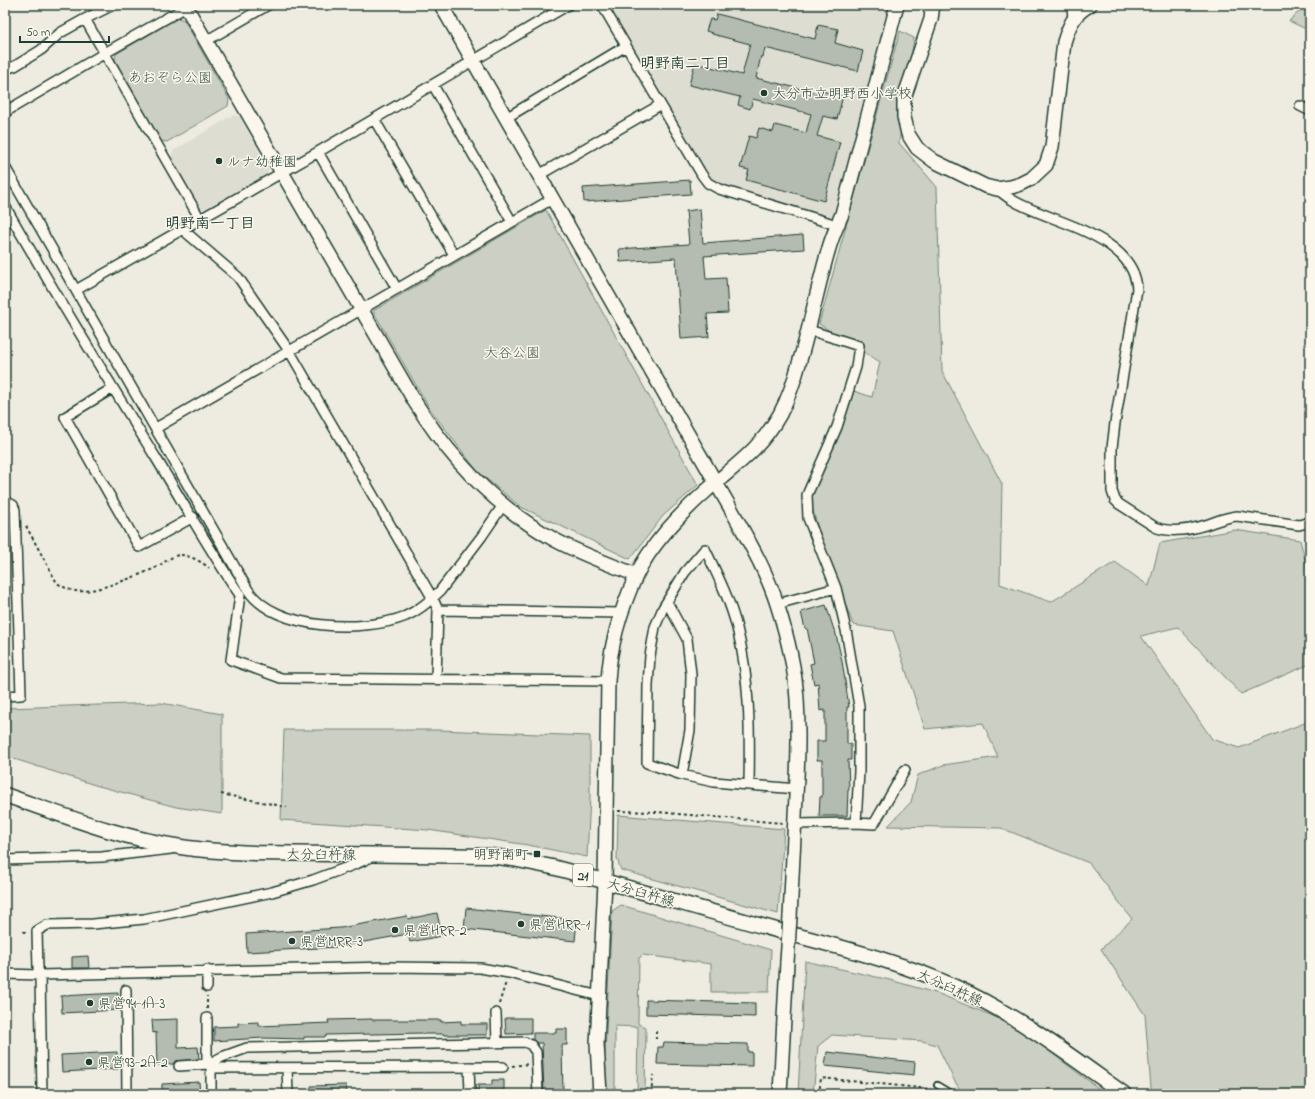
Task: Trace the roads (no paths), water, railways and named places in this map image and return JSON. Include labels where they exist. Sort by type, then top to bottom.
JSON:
[{"type":"main road","name":"大分臼杵線","points":[[5,795],[104,829],[156,843],[182,847],[232,852],[490,856],[552,867],[901,966],[953,986],[985,1002],[1025,1026],[1124,1094]]},
{"type":"street","points":[[5,69],[15,66],[41,50],[60,33],[113,5]]},
{"type":"street","points":[[206,41],[268,5]]},
{"type":"street","points":[[76,290],[318,152],[568,5]]},
{"type":"street","points":[[602,5],[702,175],[712,185],[719,189],[838,225]]},
{"type":"street","points":[[600,1094],[597,1044],[605,882],[608,681],[611,653],[622,613],[636,575],[648,556],[675,520],[690,505],[753,451],[772,427],[789,396],[809,330],[829,247],[842,214],[897,5]]},
{"type":"street","points":[[928,5],[932,12],[931,19],[904,98],[904,117],[908,134],[917,148],[934,161],[985,186],[997,189],[1015,202],[1091,234],[1122,255],[1134,272],[1137,289],[1112,448],[1112,491],[1115,500],[1160,529],[1172,530],[1198,527],[1237,516],[1299,525],[1310,522]]},
{"type":"street","points":[[1072,5],[1073,20]]},
{"type":"street","points":[[997,189],[1021,184],[1031,179],[1046,165],[1052,147],[1064,42],[1069,26],[1073,20],[1090,5]]},
{"type":"street","points":[[5,112],[186,6],[415,402],[439,438],[465,471],[482,488],[531,526],[556,541],[636,575]]},
{"type":"street","points":[[446,7],[506,118],[756,554],[770,584],[777,604],[787,642],[797,699],[798,749],[797,789],[789,823],[790,917],[780,1094]]},
{"type":"street","points":[[85,19],[200,219]]},
{"type":"street","points":[[506,118],[626,46]]},
{"type":"street","points":[[433,85],[512,222]]},
{"type":"street","points":[[539,175],[660,105]]},
{"type":"street","points":[[1300,106],[1310,111]]},
{"type":"street","points":[[374,119],[454,255]]},
{"type":"street","points":[[318,152],[396,288]]},
{"type":"street","points":[[5,167],[156,428],[244,593],[232,660],[281,678],[608,681]]},
{"type":"street","points":[[156,428],[290,352],[396,288],[552,198]]},
{"type":"street","points":[[5,206],[35,260],[193,517],[222,569],[244,593],[269,610],[304,622],[334,626],[378,624],[405,616],[419,609],[433,598],[463,562],[503,505]]},
{"type":"street","points":[[182,229],[238,277],[290,352],[433,598],[438,610],[436,679]]},
{"type":"street","points":[[809,330],[859,346],[856,367],[837,427],[806,495],[808,518],[836,588],[846,630],[859,706],[859,771],[856,823]]},
{"type":"street","points":[[113,388],[65,417],[139,547],[193,517]]},
{"type":"street","points":[[5,501],[13,505],[15,510],[21,695],[5,696]]},
{"type":"street","points":[[749,785],[748,700],[745,664],[737,626],[724,587],[705,549],[685,572],[655,626],[650,656],[647,763],[682,775],[714,782],[749,785],[797,789]]},
{"type":"street","points":[[777,604],[836,588]]},
{"type":"street","points":[[667,602],[687,638],[691,674],[690,730],[682,775]]},
{"type":"street","points":[[438,610],[622,613]]},
{"type":"street","points":[[789,823],[874,824],[905,770]]},
{"type":"street","points":[[5,860],[102,857],[182,847]]},
{"type":"street","points":[[42,1094],[40,975],[38,969],[37,931],[47,925],[93,924],[144,919],[272,892],[313,880],[356,864],[369,857],[382,854]]},
{"type":"street","points":[[5,974],[40,975],[387,967],[480,968],[509,973],[599,996]]},
{"type":"street","points":[[207,970],[207,986]]},
{"type":"street","points":[[126,990],[127,1094]]},
{"type":"street","points":[[496,1013],[497,1043]]},
{"type":"street","points":[[207,1018],[207,1060],[210,1066],[211,1094]]},
{"type":"street","points":[[210,1066],[222,1057],[247,1048],[525,1042],[531,1045],[536,1052],[538,1094]]},
{"type":"street","points":[[179,1066],[287,1068],[503,1068]]},
{"type":"street","points":[[287,1068],[288,1094]]},
{"type":"street","points":[[469,1068],[470,1094]]},
{"type":"lane","points":[[937,1088],[952,1094]]},
{"type":"place","name":"大分市立明野西小学校","points":[[764,93]]},
{"type":"place","name":"ルナ幼稚園","points":[[219,161]]},
{"type":"place","name":"明野南町","points":[[537,854]]},
{"type":"place","name":"県営HRR-1","points":[[521,924]]},
{"type":"place","name":"県営HRR-2","points":[[395,930]]},
{"type":"place","name":"県営MRR-3","points":[[292,941]]},
{"type":"place","name":"県営94-1A-3","points":[[90,1003]]},
{"type":"place","name":"県営93-2A-2","points":[[89,1062]]},
{"type":"district","name":"明野南二丁目","points":[[685,63]]},
{"type":"district","name":"明野南一丁目","points":[[210,223]]},
{"type":"park label","name":"あおぞら公園","points":[[170,77]]},
{"type":"park label","name":"大谷公園","points":[[512,352]]}]
